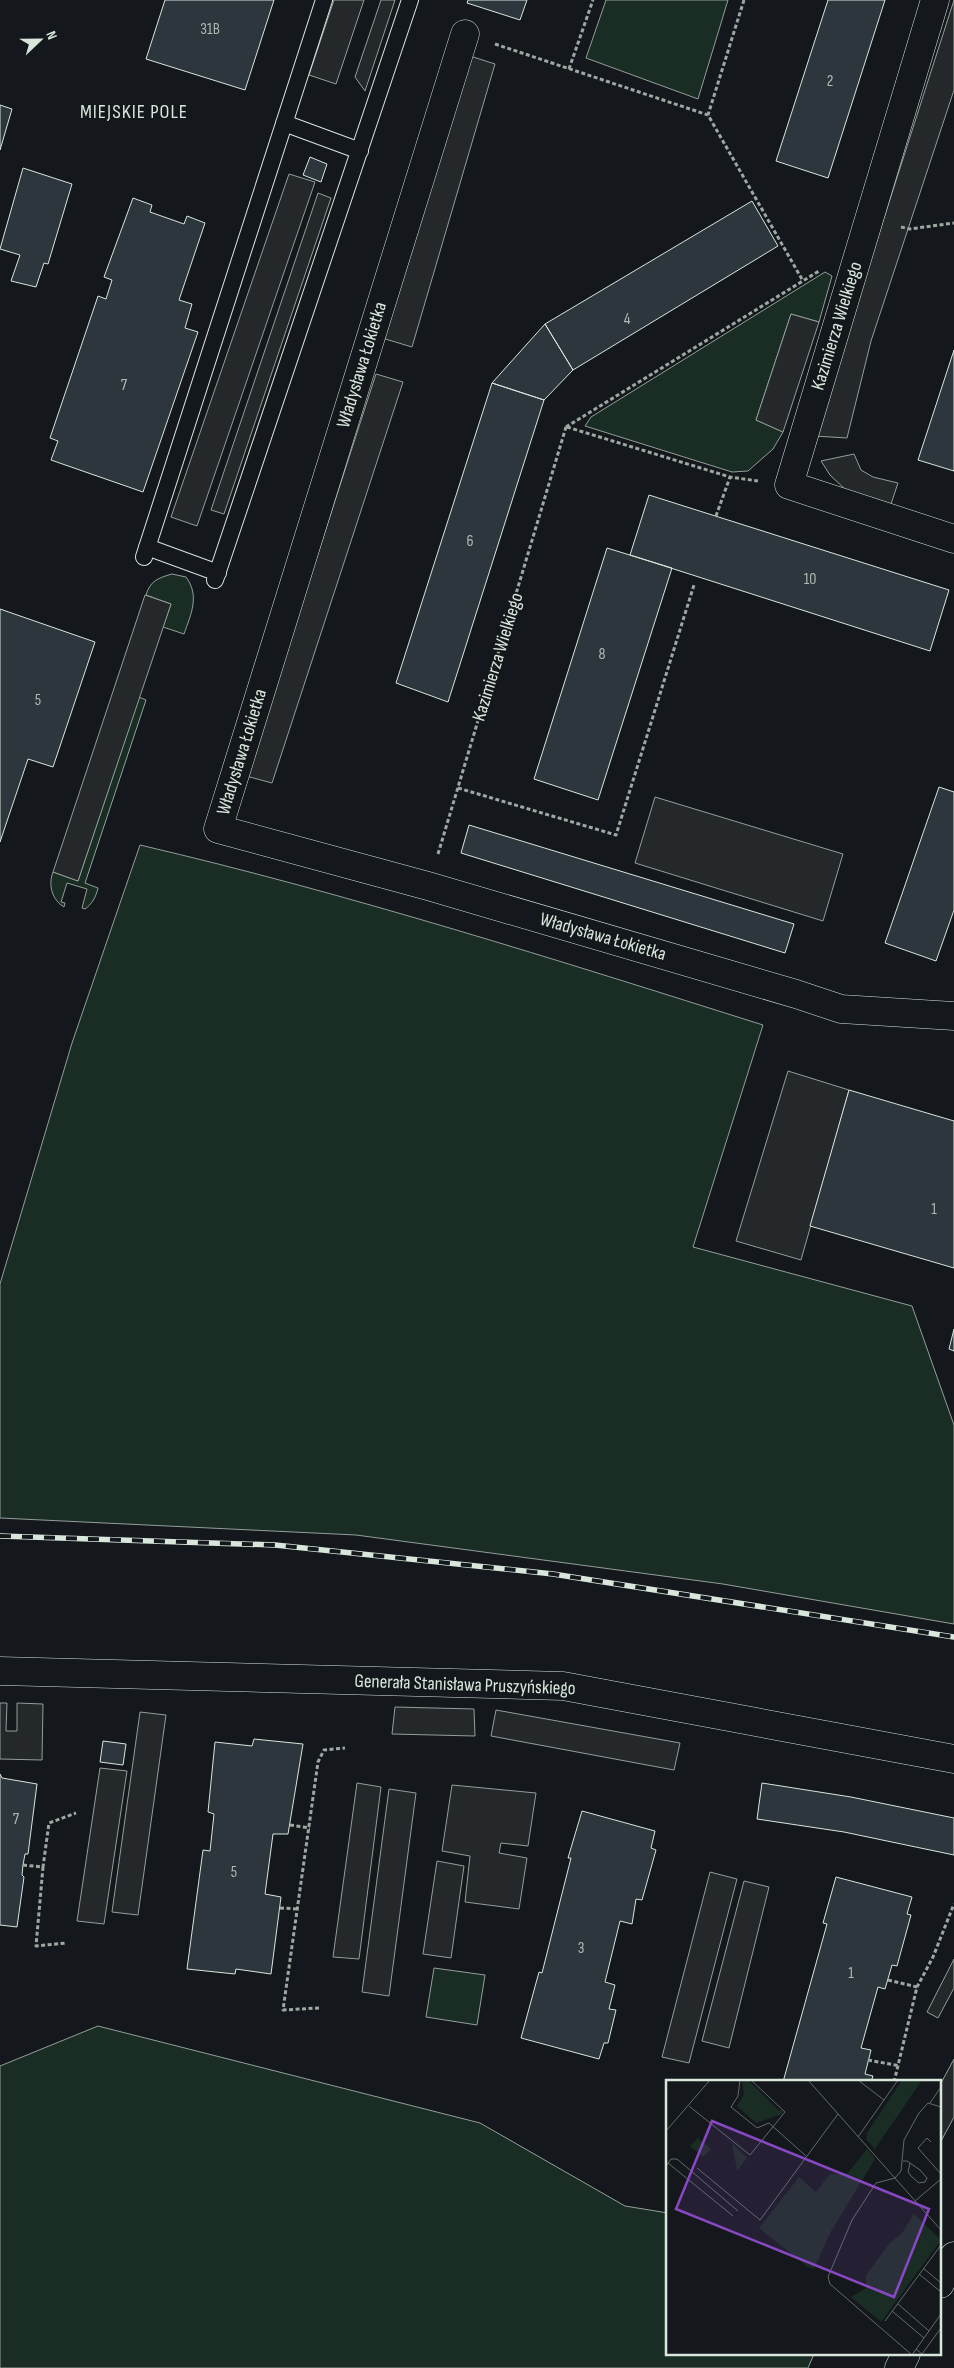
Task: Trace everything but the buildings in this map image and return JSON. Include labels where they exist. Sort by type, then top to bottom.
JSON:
[{"type":"street","name":"Kazimierza Wielkiego","points":[[789,485],[935,0]]},
{"type":"street","name":"Władysława Łokietka","points":[[465,34],[218,829],[428,886],[796,994],[841,1009],[954,1016]]},
{"type":"street","points":[[789,485],[954,539]]},
{"type":"street","name":"Generała Stanisława Pruszyńskiego","points":[[0,1671],[563,1686],[954,1759]]},
{"type":"street","points":[[942,2280],[954,2256]]},
{"type":"street","points":[[899,2368],[905,2356]]},
{"type":"lane","points":[[324,0],[146,552],[217,576],[410,0]]},
{"type":"lane","points":[[284,123],[360,151]]},
{"type":"path","points":[[569,69],[592,0]]},
{"type":"path","points":[[708,115],[744,0]]},
{"type":"path","points":[[465,34],[708,115],[803,281],[566,427]]},
{"type":"path","points":[[870,218],[910,229],[954,223]]},
{"type":"path","points":[[566,427],[730,477],[789,485]]},
{"type":"path","name":"Kazimierza Wielkiego","points":[[428,886],[566,427]]},
{"type":"path","points":[[716,516],[730,477]]},
{"type":"path","points":[[458,788],[616,835],[694,585]]},
{"type":"path","points":[[318,2008],[282,2010],[310,1828],[318,1762],[324,1750],[346,1748]]},
{"type":"path","points":[[66,1943],[36,1946],[49,1823],[76,1814]]},
{"type":"path","points":[[290,1825],[310,1828]]},
{"type":"path","points":[[23,1865],[43,1866]]},
{"type":"path","points":[[895,2080],[900,2066],[918,1987],[933,1957],[954,1904]]},
{"type":"path","points":[[280,1908],[298,1909]]},
{"type":"path","points":[[888,1980],[918,1987]]},
{"type":"path","points":[[868,2060],[900,2066]]},
{"type":"green space","points":[[606,0],[728,0],[698,99],[586,58]]},
{"type":"green space","points":[[825,272],[832,276],[819,322],[791,314],[756,420],[783,432],[773,449],[748,471],[732,472],[585,426],[591,417]]},
{"type":"green space","points":[[172,574],[186,577],[193,591],[193,605],[184,634],[163,627],[171,604],[146,595],[150,586],[155,581]]},
{"type":"green space","points":[[139,697],[146,700],[85,883],[98,888],[96,894],[92,903],[85,909],[82,908],[87,889],[67,883],[61,902],[65,903],[64,907],[52,892],[53,872],[78,881]]},
{"type":"green space","points":[[140,845],[375,906],[531,952],[763,1025],[693,1247],[912,1306],[954,1425],[954,1624],[723,1584],[356,1535],[0,1518],[0,1284],[72,1043]]},
{"type":"green space","points":[[434,1968],[485,1975],[477,2025],[426,2017]]},
{"type":"green space","points":[[98,2026],[480,2123],[625,2206],[666,2213],[666,2356],[813,2356],[808,2368],[0,2368],[0,2066]]},
{"type":"shaded area","points":[[334,0],[364,0],[336,84],[309,75]]},
{"type":"shaded area","points":[[381,0],[395,0],[365,91],[355,77]]},
{"type":"shaded area","points":[[954,0],[954,90],[871,341],[847,438],[814,436]]},
{"type":"shaded area","points":[[467,55],[495,64],[412,347],[382,338]]},
{"type":"shaded area","points":[[289,174],[315,182],[197,526],[171,517]]},
{"type":"shaded area","points":[[318,193],[331,198],[224,514],[211,510]]},
{"type":"shaded area","points":[[791,314],[819,322],[783,432],[756,420]]},
{"type":"shaded area","points":[[376,374],[403,382],[272,783],[246,776]]},
{"type":"shaded area","points":[[854,454],[861,470],[873,477],[898,483],[889,510],[848,492],[830,475],[821,461]]},
{"type":"shaded area","points":[[145,595],[171,604],[78,881],[53,872]]},
{"type":"shaded area","points":[[655,797],[843,854],[823,921],[635,863]]},
{"type":"shaded area","points":[[788,1071],[849,1090],[801,1260],[736,1241]]},
{"type":"shaded area","points":[[0,1703],[7,1703],[6,1731],[17,1731],[17,1703],[43,1704],[42,1760],[0,1759]]},
{"type":"shaded area","points":[[395,1707],[474,1709],[475,1736],[392,1734]]},
{"type":"shaded area","points":[[496,1710],[680,1743],[674,1770],[491,1736]]},
{"type":"shaded area","points":[[140,1712],[166,1715],[138,1915],[112,1912]]},
{"type":"shaded area","points":[[100,1768],[127,1771],[104,1924],[77,1921]]},
{"type":"shaded area","points":[[357,1783],[381,1787],[359,1959],[333,1957]]},
{"type":"shaded area","points":[[452,1785],[536,1793],[528,1846],[501,1843],[499,1853],[527,1858],[519,1909],[465,1902],[470,1856],[442,1851]]},
{"type":"shaded area","points":[[389,1789],[416,1793],[389,1996],[362,1992]]},
{"type":"shaded area","points":[[437,1861],[464,1866],[451,1958],[423,1954]]},
{"type":"shaded area","points":[[710,1872],[737,1879],[689,2063],[662,2057]]},
{"type":"shaded area","points":[[744,1881],[769,1887],[729,2048],[702,2041]]},
{"type":"shaded area","points":[[954,1959],[954,1988],[938,2018],[927,2012]]},
{"type":"shaded area","points":[[954,2059],[954,2117],[942,2139],[942,2081]]},
{"type":"railway","points":[[0,1536],[275,1545],[553,1574],[954,1637]]},
{"type":"district","name":"MIEJSKIE POLE","points":[[134,112]]}]
